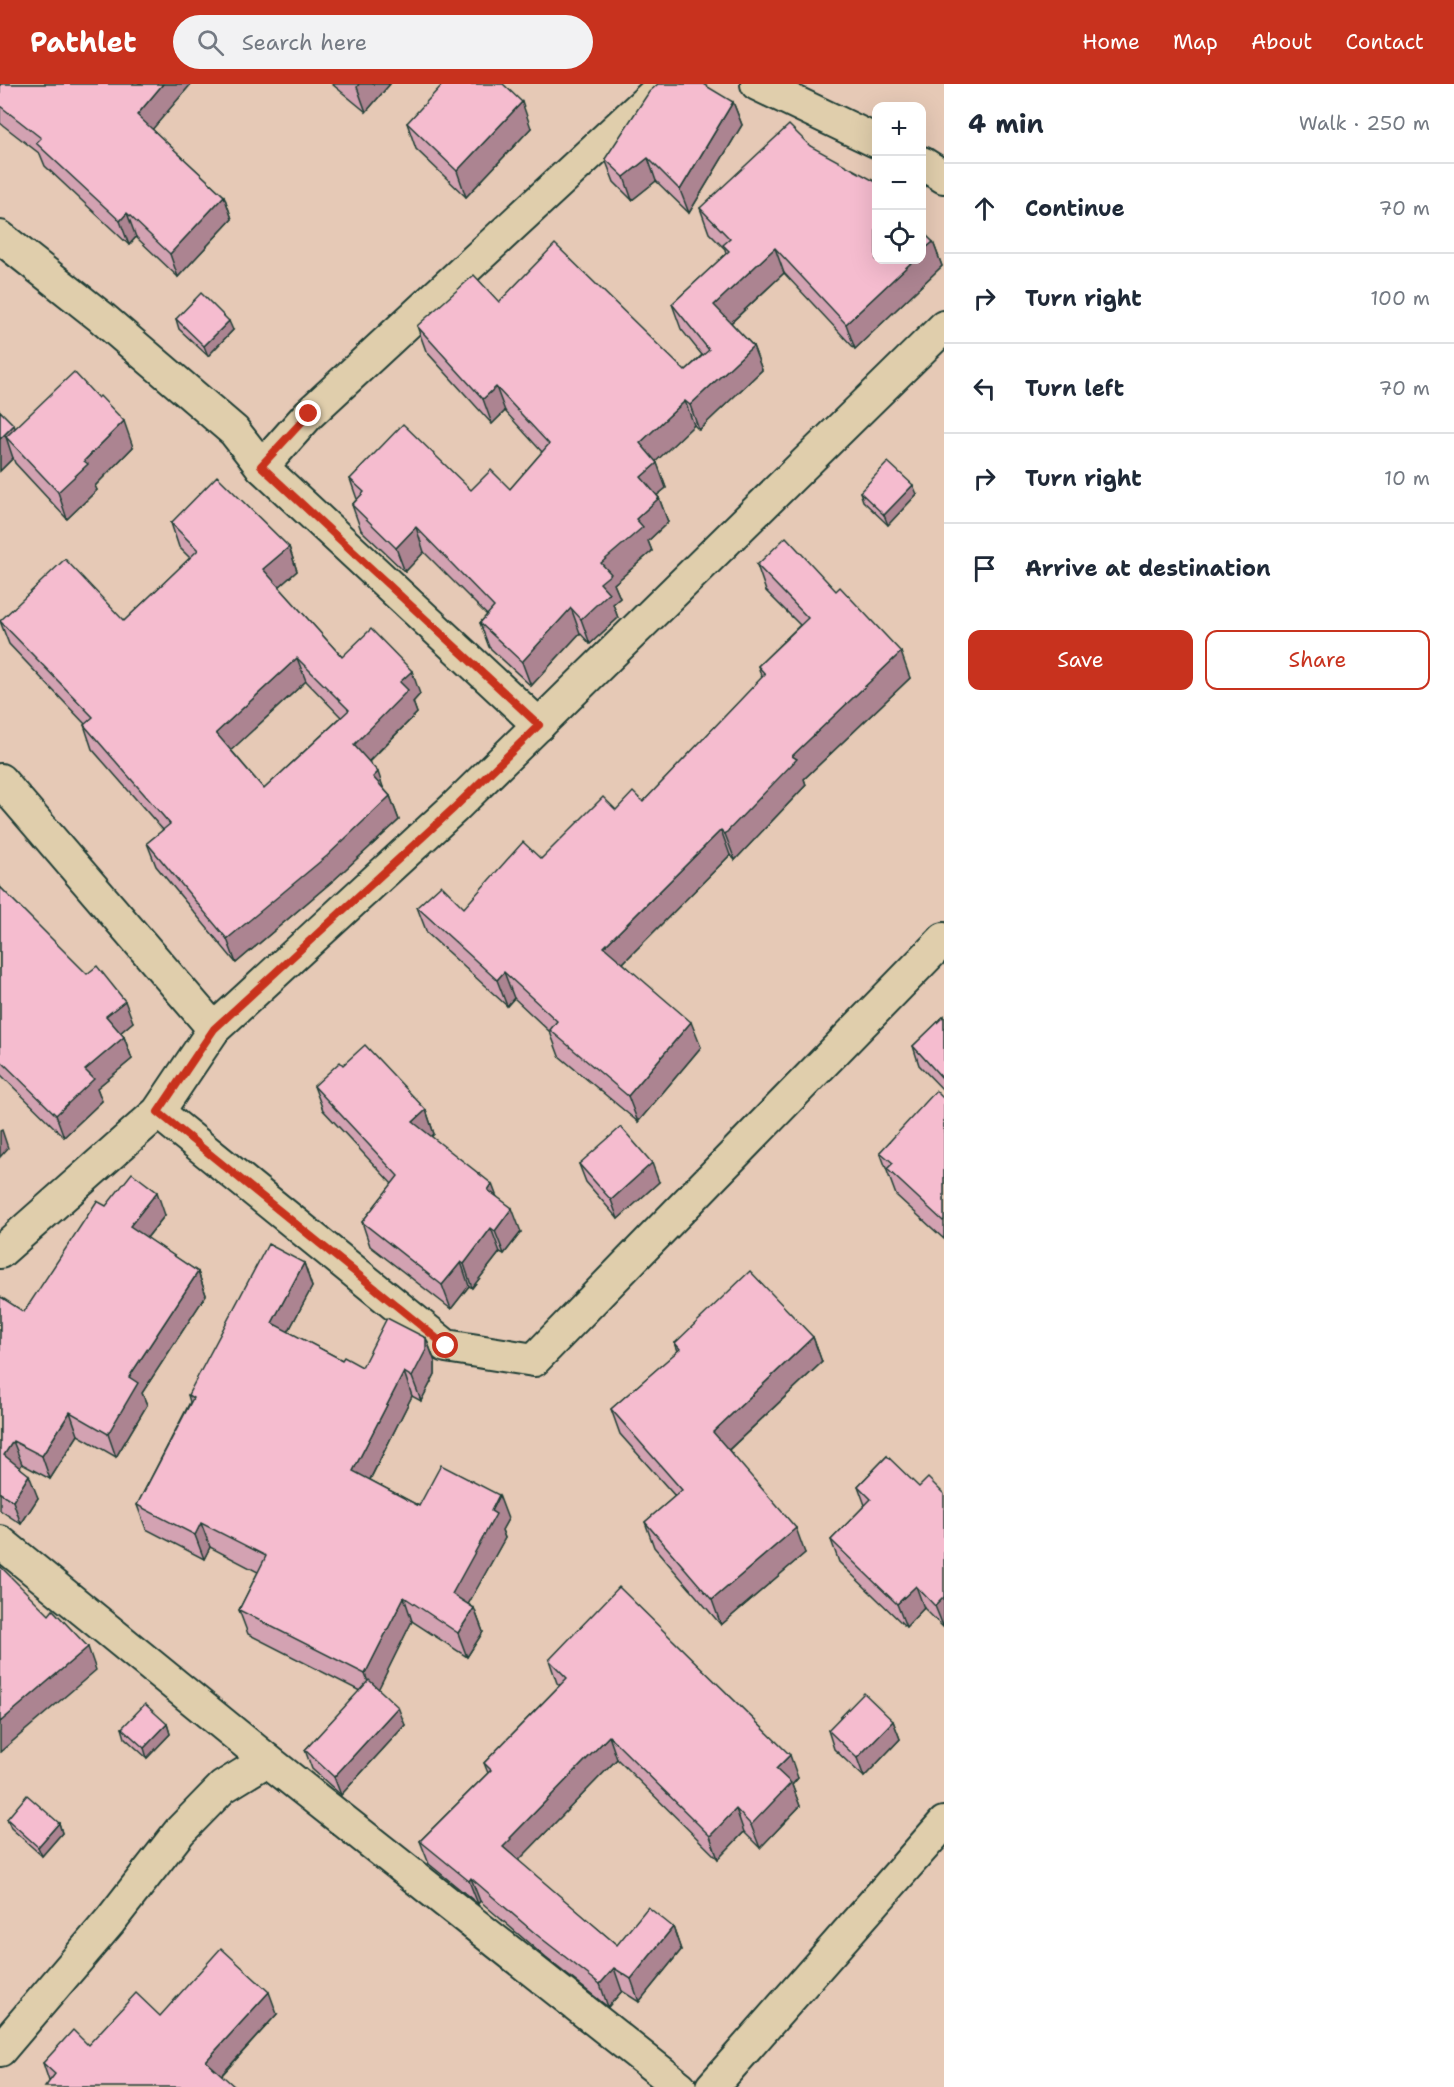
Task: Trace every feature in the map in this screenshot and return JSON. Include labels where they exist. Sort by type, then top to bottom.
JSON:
[{"type":"street","points":[[261,466],[309,414],[665,84]]},
{"type":"street","points":[[757,84],[872,139]]},
{"type":"street","points":[[926,165],[944,177]]},
{"type":"street","points":[[0,237],[100,317],[234,431],[261,466],[539,725]]},
{"type":"street","points":[[0,1252],[158,1112],[214,1029],[454,808],[944,327]]},
{"type":"street","points":[[0,780],[214,1029]]},
{"type":"street","points":[[158,1112],[446,1346],[534,1360],[944,939]]},
{"type":"street","points":[[0,1542],[267,1760],[680,2087]]},
{"type":"street","points":[[0,2050],[110,1921],[180,1830],[223,1787],[267,1760]]},
{"type":"street","points":[[712,2087],[944,1823]]},
{"type":"building","points":[[0,84],[163,84],[137,115],[224,196],[170,254],[127,213],[120,221],[36,143],[41,138],[0,106]]},
{"type":"building","points":[[443,84],[503,84],[522,102],[457,171],[407,123]]},
{"type":"building","points":[[658,84],[703,84],[733,102],[680,190],[648,158],[624,177],[605,159],[649,92]]},
{"type":"building","points":[[789,125],[810,146],[872,180],[872,264],[910,264],[846,324],[775,248],[714,305],[753,346],[690,405],[685,401],[640,443],[657,463],[641,477],[659,498],[636,519],[643,527],[601,563],[611,574],[600,583],[609,593],[581,619],[571,608],[522,662],[480,623],[494,607],[416,527],[396,548],[352,505],[364,492],[350,479],[403,424],[471,490],[491,470],[510,489],[549,444],[496,387],[483,399],[417,326],[474,275],[499,302],[555,244],[685,371],[709,350],[672,304],[729,251],[723,245],[730,239],[700,208]]},
{"type":"building","points":[[926,235],[933,242],[926,248]]},
{"type":"building","points":[[201,293],[229,321],[204,346],[176,319]]},
{"type":"building","points":[[74,372],[124,421],[84,461],[88,464],[58,492],[6,437]]},
{"type":"building","points":[[0,411],[14,425],[0,439]]},
{"type":"building","points":[[888,462],[913,485],[884,515],[860,492]]},
{"type":"building","points":[[217,476],[289,547],[263,569],[342,657],[371,629],[412,671],[400,682],[408,690],[354,745],[378,772],[373,777],[390,796],[327,856],[227,939],[147,843],[170,824],[84,725],[93,717],[0,621],[65,559],[124,621],[198,550],[171,523]],"holes":[[[297,658],[349,710],[264,789],[216,733]]]},
{"type":"building","points":[[786,537],[836,591],[840,587],[901,652],[792,756],[797,759],[725,834],[721,830],[604,947],[691,1022],[628,1096],[550,1030],[557,1021],[504,972],[497,980],[417,907],[441,885],[464,908],[523,842],[541,859],[603,797],[616,810],[633,792],[643,802],[765,674],[758,666],[808,618],[757,565]]},
{"type":"building","points":[[0,887],[87,974],[97,966],[125,1001],[106,1016],[124,1037],[85,1070],[94,1079],[56,1115],[0,1060]]},
{"type":"building","points":[[944,1016],[944,1080],[913,1046]]},
{"type":"building","points":[[365,1045],[426,1110],[413,1122],[492,1184],[488,1190],[512,1208],[495,1231],[491,1228],[464,1264],[461,1262],[442,1285],[362,1222],[398,1176],[314,1086],[340,1062],[343,1065]]},
{"type":"building","points":[[936,1091],[944,1099],[943,1221],[887,1169],[893,1163],[880,1152]]},
{"type":"building","points":[[621,1127],[652,1163],[611,1200],[579,1164]]},
{"type":"building","points":[[132,1173],[157,1192],[130,1226],[198,1272],[129,1377],[138,1383],[108,1434],[70,1412],[42,1456],[13,1441],[4,1455],[29,1475],[13,1501],[0,1493],[0,1299],[1,1297],[24,1312],[97,1201],[106,1206]]},
{"type":"building","points":[[268,1244],[304,1263],[272,1323],[342,1360],[344,1357],[362,1367],[387,1318],[426,1338],[426,1350],[412,1377],[404,1372],[353,1471],[419,1506],[441,1465],[499,1495],[491,1511],[496,1514],[452,1594],[474,1608],[458,1633],[404,1597],[365,1674],[239,1610],[266,1556],[201,1523],[195,1535],[137,1505],[193,1398],[188,1395]]},
{"type":"building","points":[[750,1271],[813,1337],[713,1432],[796,1528],[712,1600],[645,1522],[682,1490],[611,1409],[680,1349],[675,1343]]},
{"type":"building","points":[[887,1456],[919,1487],[928,1478],[944,1494],[944,1597],[935,1606],[916,1586],[897,1604],[831,1540],[871,1499],[858,1486]]},
{"type":"building","points":[[0,1566],[49,1615],[53,1610],[88,1647],[0,1722]]},
{"type":"building","points":[[619,1587],[790,1755],[776,1769],[791,1783],[751,1825],[736,1809],[710,1836],[609,1736],[510,1838],[503,1847],[617,1945],[648,1907],[673,1927],[631,1979],[614,1968],[600,1984],[537,1935],[471,1878],[469,1881],[420,1841],[491,1770],[484,1763],[567,1678],[549,1660]]},
{"type":"building","points":[[369,1680],[398,1707],[334,1777],[305,1750]]},
{"type":"building","points":[[864,1693],[893,1721],[857,1758],[828,1730]]},
{"type":"building","points":[[145,1704],[167,1724],[144,1748],[122,1728]]},
{"type":"building","points":[[27,1795],[59,1823],[38,1847],[7,1819]]},
{"type":"building","points":[[221,1948],[269,1992],[206,2061],[235,2087],[45,2087],[55,2074],[43,2063],[73,2030],[88,2045],[136,1993],[160,2016]]},
{"type":"route","points":[[309,414],[261,466],[539,725],[454,808],[214,1029],[158,1112],[446,1346]]}]
